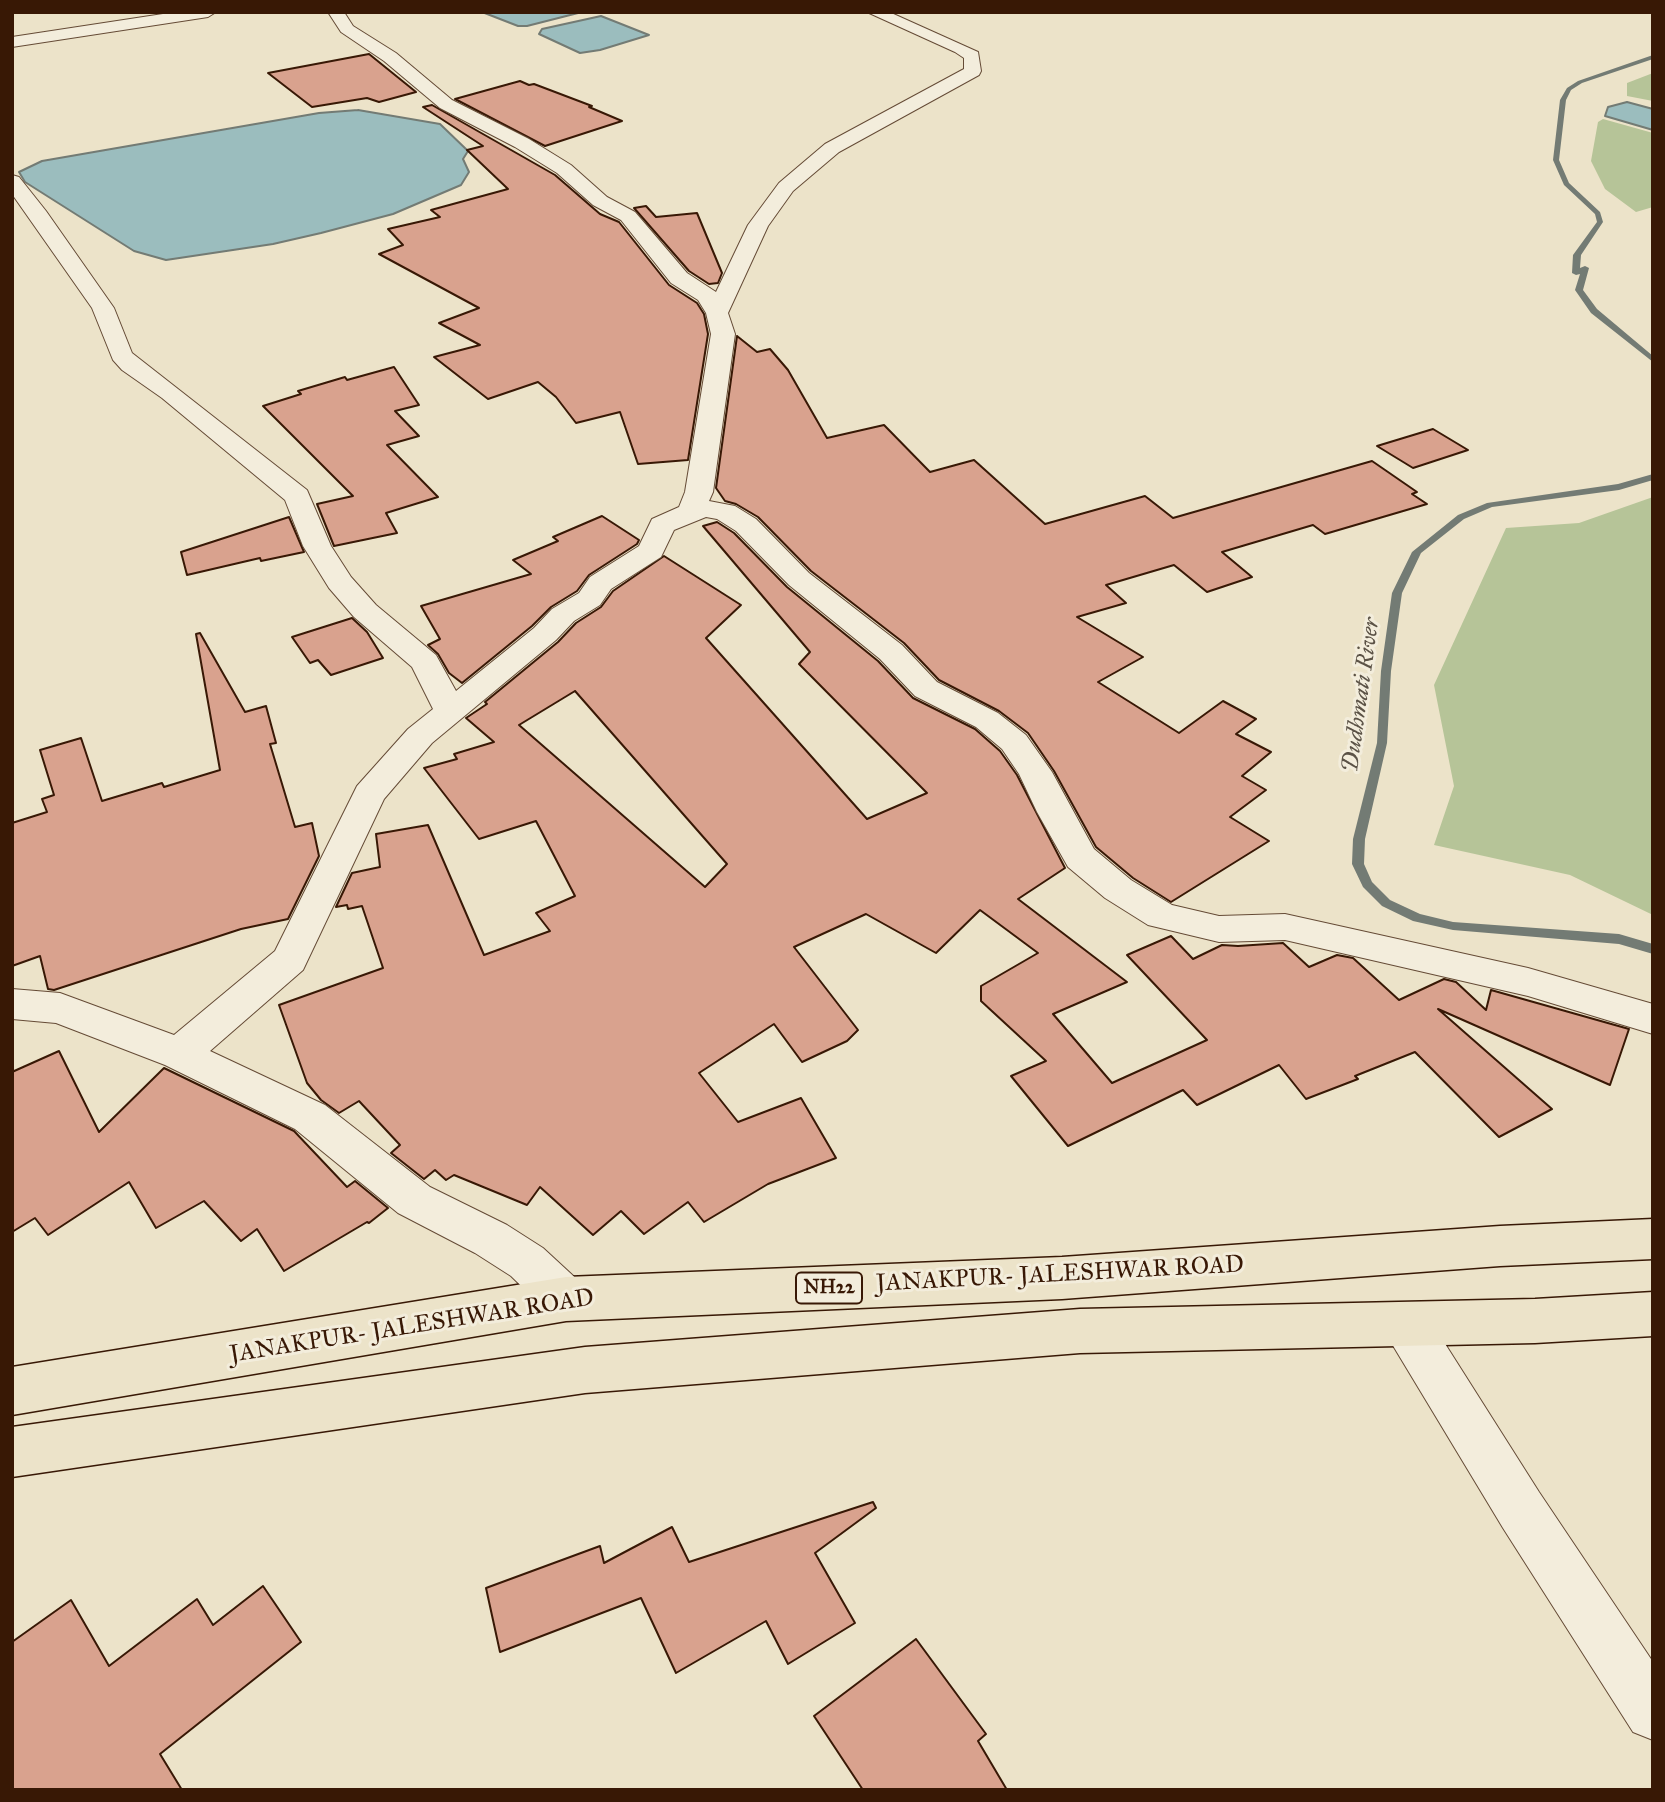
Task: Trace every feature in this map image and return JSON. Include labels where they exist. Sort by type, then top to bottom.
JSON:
[{"type":"highway","name":"JANAKPUR- JALESHWAR ROAD","points":[[12,1391],[566,1299],[1062,1278],[1500,1246],[1653,1239]]},
{"type":"highway","points":[[12,1452],[585,1370],[1080,1331],[1535,1321],[1653,1314]]},
{"type":"street","points":[[12,42],[208,12]]},
{"type":"street","points":[[336,12],[347,29],[390,57],[446,104],[522,143],[564,169],[600,201],[628,216],[679,278],[707,296],[717,313],[723,334],[699,492],[691,512]]},
{"type":"street","points":[[717,313],[758,225],[786,187],[832,148],[973,71],[972,56],[961,49],[875,12]]},
{"type":"street","points":[[12,181],[39,215],[103,308],[121,355],[130,365],[171,393],[297,496],[317,546],[339,582],[365,611],[425,662],[450,710]]},
{"type":"street","points":[[179,1054],[290,960],[369,794],[420,736],[545,634],[563,615],[590,599],[600,583],[651,551],[663,525],[691,512],[706,509],[725,512],[746,526],[799,579],[891,652],[926,689],[987,720],[1014,742],[1035,772],[1054,812],[1081,858],[1118,889],[1161,916],[1219,929],[1285,927],[1528,982],[1653,1018]]},
{"type":"street","points":[[12,1004],[60,1008],[179,1054],[310,1117],[414,1200],[491,1239],[527,1262],[566,1299]]},
{"type":"street","points":[[1406,1324],[1521,1510],[1653,1712]]},
{"type":"green space","points":[[1653,73],[1653,101],[1627,96],[1627,83]]},
{"type":"green space","points":[[1603,119],[1653,133],[1653,207],[1636,212],[1605,189],[1591,161],[1598,122]]},
{"type":"green space","points":[[1653,497],[1653,915],[1570,875],[1434,845],[1454,786],[1434,685],[1506,528],[1579,523]]},
{"type":"water","points":[[482,12],[582,12],[518,26]]},
{"type":"water","points":[[601,16],[649,35],[600,50],[580,53],[539,34],[542,29]]},
{"type":"water","points":[[1627,102],[1653,109],[1653,130],[1605,116],[1608,107]]},
{"type":"water","points":[[358,110],[440,124],[468,151],[463,159],[469,172],[461,185],[393,214],[321,233],[273,244],[166,260],[134,251],[25,182],[19,172],[42,161],[319,113]]},
{"type":"building","points":[[369,54],[416,92],[379,102],[367,98],[312,107],[268,73]]},
{"type":"building","points":[[520,81],[592,106],[589,107],[622,121],[545,146],[455,99]]},
{"type":"building","points":[[432,105],[555,175],[600,214],[619,222],[669,285],[697,303],[704,314],[708,334],[688,460],[638,464],[620,412],[576,423],[556,397],[538,382],[488,399],[434,357],[480,345],[439,323],[479,308],[379,254],[403,245],[388,229],[440,217],[431,210],[508,189],[467,150],[483,146],[423,107]]},
{"type":"building","points":[[646,206],[656,217],[697,213],[722,273],[718,283],[709,284],[689,271],[634,208]]},
{"type":"building","points":[[737,336],[757,352],[770,349],[788,370],[827,438],[884,425],[930,472],[974,460],[1045,524],[1145,496],[1173,518],[1372,461],[1417,492],[1412,494],[1427,504],[1325,534],[1313,525],[1222,552],[1252,577],[1207,592],[1174,565],[1106,585],[1126,603],[1077,617],[1143,657],[1098,682],[1179,733],[1223,701],[1256,719],[1236,734],[1271,752],[1242,776],[1266,790],[1230,817],[1269,841],[1171,902],[1133,878],[1096,847],[1054,771],[1028,733],[999,711],[939,680],[904,643],[811,571],[758,517],[725,501],[716,488]]},
{"type":"building","points":[[394,367],[419,405],[395,411],[419,436],[387,445],[438,497],[386,513],[397,533],[334,546],[317,504],[353,496],[263,406],[301,394],[298,391],[345,377],[347,380]]},
{"type":"building","points":[[1433,429],[1468,450],[1413,468],[1377,446]]},
{"type":"building","points":[[602,516],[639,540],[637,544],[589,575],[577,591],[551,607],[532,626],[462,683],[449,673],[438,654],[428,645],[440,639],[421,606],[531,574],[513,560],[558,541],[553,537]]},
{"type":"building","points":[[289,517],[304,552],[261,561],[260,558],[187,575],[181,552]]},
{"type":"building","points":[[717,522],[734,533],[787,587],[878,661],[913,698],[975,729],[1000,751],[1017,775],[1065,868],[1018,899],[1127,982],[1053,1014],[1112,1083],[1207,1040],[1127,955],[1171,936],[1193,959],[1222,945],[1283,943],[1309,967],[1337,955],[1353,958],[1399,1000],[1444,979],[1456,982],[1486,1010],[1491,990],[1629,1029],[1610,1085],[1438,1009],[1552,1109],[1499,1137],[1415,1052],[1355,1076],[1358,1079],[1306,1099],[1279,1065],[1197,1105],[1183,1090],[1068,1146],[1011,1076],[1046,1061],[981,1001],[981,986],[1038,953],[980,910],[936,953],[866,914],[794,947],[858,1030],[847,1041],[802,1062],[774,1024],[699,1073],[738,1122],[801,1098],[836,1158],[768,1184],[704,1222],[688,1202],[644,1234],[621,1211],[593,1235],[540,1187],[527,1205],[454,1175],[446,1180],[435,1170],[424,1179],[391,1153],[400,1145],[359,1101],[339,1113],[321,1100],[307,1083],[279,1005],[383,968],[362,906],[348,909],[347,905],[336,907],[352,873],[380,867],[376,834],[428,825],[484,955],[550,931],[536,913],[575,896],[536,821],[479,839],[424,768],[457,759],[454,754],[494,742],[466,718],[487,704],[485,702],[558,642],[576,623],[601,607],[613,591],[664,556],[741,605],[706,638],[867,819],[927,793],[799,664],[810,652],[703,526]],"holes":[[[575,691],[727,864],[705,887],[519,725]]]},
{"type":"building","points":[[352,618],[367,632],[383,658],[331,675],[318,660],[310,663],[292,637]]},
{"type":"building","points":[[200,633],[245,712],[266,706],[276,743],[270,744],[295,827],[312,823],[319,856],[288,919],[241,929],[54,990],[48,989],[40,956],[12,966],[12,823],[47,812],[42,799],[54,795],[40,750],[81,738],[102,801],[162,783],[164,787],[220,770],[196,634]]},
{"type":"building","points":[[59,1051],[99,1132],[164,1068],[294,1131],[347,1187],[355,1181],[388,1208],[369,1223],[284,1271],[257,1229],[241,1241],[204,1201],[156,1228],[129,1182],[48,1235],[35,1218],[12,1232],[12,1072]]},
{"type":"building","points":[[873,1502],[876,1508],[815,1553],[855,1623],[788,1664],[766,1621],[676,1673],[641,1598],[500,1652],[486,1588],[600,1546],[604,1563],[672,1527],[689,1562]]},
{"type":"building","points":[[263,1586],[301,1642],[160,1754],[182,1790],[12,1790],[12,1642],[71,1600],[109,1666],[197,1599],[213,1625]]},
{"type":"building","points":[[916,1639],[986,1734],[978,1741],[1007,1790],[863,1790],[814,1716]]},
{"type":"waterway","name":"Dudhmati River","points":[[1653,57],[1580,82],[1569,89],[1563,100],[1556,160],[1566,184],[1598,213],[1600,222],[1577,255],[1576,273],[1585,268],[1579,290],[1594,311],[1653,360]]},
{"type":"waterway","name":"Dudhmati River","points":[[1653,477],[1619,487],[1490,505],[1461,517],[1417,552],[1397,593],[1386,671],[1382,743],[1359,839],[1358,864],[1367,884],[1386,903],[1417,918],[1453,926],[1619,939],[1653,949]]}]
